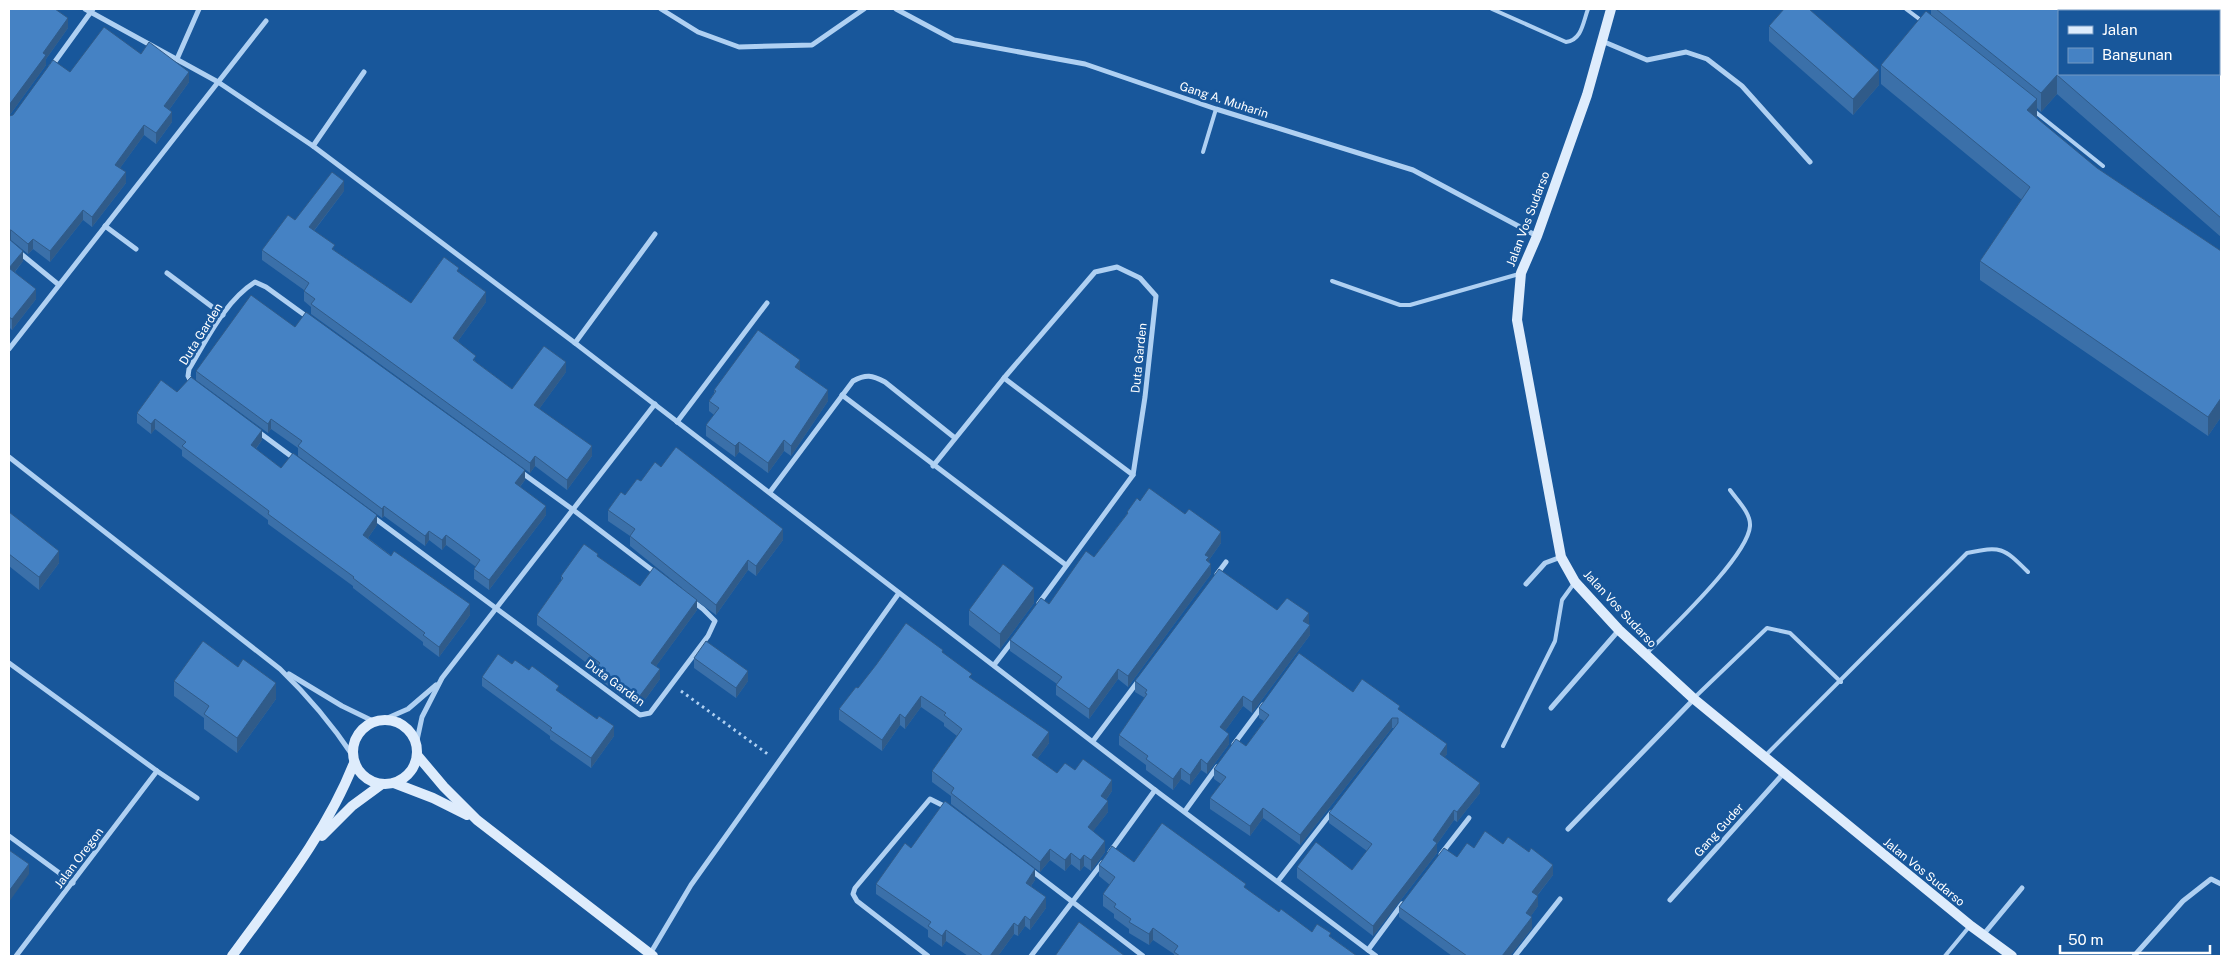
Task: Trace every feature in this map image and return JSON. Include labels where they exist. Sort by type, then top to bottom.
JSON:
[{"type":"street","points":[[85,9],[93,10],[218,82],[313,146],[575,343],[1155,790],[1376,956]]},
{"type":"street","points":[[177,59],[199,9]]},
{"type":"street","points":[[661,9],[698,32],[739,47],[812,45],[864,9]]},
{"type":"street","name":"Gang A. Muharin","points":[[896,9],[954,40],[1085,64],[1216,109],[1413,170],[1537,236]]},
{"type":"street","name":"Jalan Vos Sudarso","points":[[1611,9],[1587,95],[1537,236],[1521,273],[1517,320],[1561,557],[1575,582],[1619,630],[1694,699],[1783,774],[1971,926],[2012,956]]},
{"type":"street","points":[[44,76],[93,10]]},
{"type":"street","points":[[2221,20],[2221,27]]},
{"type":"street","points":[[9,349],[266,21]]},
{"type":"street","points":[[1602,41],[1647,60],[1686,52],[1707,59],[1742,86],[1810,162]]},
{"type":"street","points":[[313,146],[364,72]]},
{"type":"street","points":[[105,226],[136,249]]},
{"type":"street","points":[[575,343],[655,234]]},
{"type":"street","points":[[9,244],[59,285]]},
{"type":"street","name":"Duta Garden","points":[[934,466],[1004,378],[1095,272],[1117,267],[1140,278],[1156,296],[1145,397],[1133,475],[1033,611]]},
{"type":"street","points":[[167,273],[223,315]]},
{"type":"street","name":"Duta Garden","points":[[255,282],[266,287],[703,608],[715,621],[708,636],[673,685],[650,713],[640,715],[191,382],[188,376],[189,369],[223,315],[243,290],[255,282]]},
{"type":"street","points":[[677,422],[767,302]]},
{"type":"street","points":[[770,492],[853,380],[863,375],[874,375],[885,382],[955,438]]},
{"type":"street","points":[[1004,378],[1133,475]]},
{"type":"street","points":[[842,395],[1066,565]]},
{"type":"street","points":[[232,956],[309,849],[342,795],[353,759],[353,745],[357,735],[365,727],[408,709],[438,683],[655,404]]},
{"type":"street","points":[[9,457],[280,669],[308,695],[332,724],[360,773],[370,781],[382,784],[394,783],[401,780],[412,769],[422,717],[438,683]]},
{"type":"street","points":[[1526,584],[1546,563],[1561,557]]},
{"type":"street","points":[[1214,578],[1226,562]]},
{"type":"street","points":[[280,669],[342,706],[379,721],[399,724],[406,729],[416,750],[444,787],[477,820],[651,955],[691,885],[899,593]]},
{"type":"street","points":[[1551,708],[1619,630]]},
{"type":"street","points":[[994,665],[1016,634]]},
{"type":"street","points":[[9,662],[157,771],[197,798]]},
{"type":"street","points":[[1094,742],[1145,671]]},
{"type":"street","points":[[1232,747],[1267,699]]},
{"type":"street","points":[[1568,829],[1694,699]]},
{"type":"street","points":[[1184,811],[1220,763]]},
{"type":"street","name":"Jalan Oregon","points":[[16,956],[157,771]]},
{"type":"street","name":"Gang Guder","points":[[1670,900],[1783,774]]},
{"type":"street","points":[[394,783],[433,798],[477,820]]},
{"type":"street","points":[[309,849],[352,806],[382,784]]},
{"type":"street","points":[[1031,956],[1074,903],[1155,790]]},
{"type":"street","points":[[928,956],[858,901],[854,894],[855,888],[930,799],[942,803],[957,815]]},
{"type":"street","points":[[1278,882],[1337,806]]},
{"type":"street","points":[[1439,856],[1469,818]]},
{"type":"street","points":[[9,836],[72,884]]},
{"type":"street","points":[[1027,868],[1143,956]]},
{"type":"street","points":[[2134,956],[2183,901],[2211,879],[2221,884]]},
{"type":"street","points":[[1983,935],[2022,888]]},
{"type":"street","points":[[1368,950],[1409,895]]},
{"type":"street","points":[[1515,956],[1560,899]]},
{"type":"lane","points":[[1492,9],[1566,42],[1574,41],[1579,35],[1588,9]]},
{"type":"lane","points":[[1906,9],[1929,27]]},
{"type":"lane","points":[[2027,106],[2103,166]]},
{"type":"lane","points":[[1203,152],[1216,109]]},
{"type":"lane","points":[[1332,281],[1400,305],[1410,306],[1521,273]]},
{"type":"lane","points":[[1645,654],[1733,562],[1748,538],[1750,524],[1744,509],[1730,490]]},
{"type":"lane","points":[[1764,758],[1967,553],[1994,547],[2012,555],[2028,572]]},
{"type":"lane","points":[[1503,746],[1555,641],[1562,600],[1575,582]]},
{"type":"lane","points":[[1694,699],[1766,628],[1790,633],[1841,682]]},
{"type":"lane","points":[[1945,956],[1971,926]]},
{"type":"path","points":[[673,685],[779,762]]},
{"type":"building","points":[[9,9],[55,9],[68,18],[43,53],[46,55],[9,105]]},
{"type":"building","points":[[1784,9],[1809,9],[1879,70],[1853,99],[1769,26]]},
{"type":"building","points":[[1936,9],[2195,9],[2058,10],[2058,75],[2220,75],[2220,31],[2221,218],[2057,75],[2041,93]]},
{"type":"building","points":[[1926,11],[2037,99],[2027,110],[2097,168],[2221,251],[2221,398],[2208,417],[1980,261],[2030,187],[1881,65]]},
{"type":"building","points":[[104,27],[141,54],[149,42],[189,72],[164,106],[172,112],[156,133],[144,125],[115,165],[126,172],[92,217],[83,210],[50,251],[33,239],[28,244],[9,230],[9,116],[13,115],[53,60],[70,72]]},
{"type":"building","points":[[332,172],[344,181],[309,227],[335,245],[332,249],[411,303],[444,257],[459,268],[457,271],[486,292],[453,338],[476,356],[473,360],[512,389],[544,346],[566,362],[534,405],[592,446],[567,480],[535,456],[530,463],[311,304],[315,299],[304,291],[309,283],[262,250],[288,215],[295,220]]},
{"type":"building","points":[[9,239],[23,251],[9,268]]},
{"type":"building","points":[[9,268],[36,289],[12,319],[9,317]]},
{"type":"building","points":[[251,295],[295,327],[306,312],[525,470],[515,483],[546,506],[489,580],[474,569],[480,560],[446,535],[442,540],[429,531],[425,536],[384,506],[382,509],[298,446],[302,441],[271,419],[268,424],[196,371]]},
{"type":"building","points":[[758,330],[800,360],[795,367],[828,390],[791,446],[784,440],[768,463],[739,442],[735,446],[706,425],[719,408],[709,401],[716,391],[714,390]]},
{"type":"building","points":[[191,377],[262,430],[251,445],[281,468],[293,453],[377,515],[363,535],[391,556],[394,551],[470,604],[439,647],[423,635],[425,633],[354,577],[268,514],[269,511],[182,446],[186,442],[155,419],[151,424],[137,413],[161,380],[177,392]]},
{"type":"building","points":[[676,447],[783,529],[756,566],[748,560],[716,605],[630,536],[635,529],[608,510],[621,492],[625,495],[637,479],[641,481],[655,462],[661,467]]},
{"type":"building","points":[[1149,488],[1185,514],[1189,509],[1221,532],[1205,555],[1209,557],[1206,560],[1211,564],[1128,676],[1118,669],[1089,709],[1056,685],[1062,677],[1010,640],[1041,598],[1049,604],[1086,551],[1094,557],[1128,513],[1137,498],[1140,501]]},
{"type":"building","points":[[9,512],[59,551],[39,577],[9,554]]},
{"type":"building","points":[[584,544],[598,554],[597,556],[640,586],[654,567],[697,600],[651,663],[660,669],[639,697],[597,667],[600,663],[537,615],[563,578],[561,576]]},
{"type":"building","points":[[1003,564],[1034,588],[1000,634],[969,610]]},
{"type":"building","points":[[1219,569],[1277,610],[1287,598],[1309,613],[1303,621],[1310,625],[1252,702],[1243,696],[1220,727],[1229,734],[1207,764],[1201,759],[1190,775],[1181,768],[1173,779],[1146,759],[1148,756],[1119,735],[1147,694],[1145,693],[1147,690],[1135,681]]},
{"type":"building","points":[[906,623],[972,674],[969,677],[1049,732],[1032,755],[1057,773],[1065,763],[1075,770],[1083,759],[1112,780],[1101,796],[1108,801],[1088,827],[1105,841],[1091,860],[1084,855],[1080,860],[1071,853],[1065,860],[1050,849],[1040,862],[951,793],[954,788],[932,771],[962,729],[944,715],[946,713],[921,696],[905,718],[900,714],[882,740],[839,709],[876,665]]},
{"type":"building","points":[[203,641],[238,667],[243,659],[276,683],[237,738],[204,714],[209,706],[174,681]]},
{"type":"building","points":[[706,641],[748,671],[736,688],[694,658]]},
{"type":"building","points":[[1299,653],[1353,692],[1362,679],[1400,706],[1398,709],[1447,744],[1440,754],[1480,783],[1457,812],[1454,810],[1433,840],[1437,843],[1373,926],[1297,867],[1316,842],[1352,870],[1372,844],[1329,813],[1398,723],[1398,718],[1392,718],[1300,835],[1263,808],[1250,826],[1210,798],[1226,777],[1214,769],[1236,739],[1246,746],[1269,715],[1259,708]]},
{"type":"building","points":[[498,654],[512,664],[515,660],[529,670],[532,666],[559,686],[556,690],[597,719],[599,716],[614,726],[591,758],[550,730],[552,728],[482,677]]},
{"type":"building","points":[[945,801],[1035,869],[1026,883],[1046,897],[1030,920],[1025,916],[1018,926],[1014,923],[990,956],[983,956],[946,930],[942,936],[928,926],[931,922],[876,884],[905,843],[911,848]]},
{"type":"building","points":[[1162,823],[1246,884],[1244,887],[1279,912],[1281,909],[1312,932],[1317,924],[1331,933],[1329,936],[1357,956],[1180,956],[1174,952],[1178,946],[1153,928],[1149,934],[1129,922],[1131,919],[1114,907],[1116,904],[1103,894],[1115,877],[1099,865],[1112,846],[1134,862]]},
{"type":"building","points":[[1485,831],[1503,844],[1508,837],[1529,852],[1531,848],[1553,865],[1532,892],[1538,896],[1526,913],[1532,917],[1502,956],[1467,956],[1399,907],[1444,848],[1457,857],[1467,843],[1474,848]]},
{"type":"building","points":[[9,850],[29,864],[9,891]]},
{"type":"building","points":[[1079,922],[1125,956],[1055,956]]}]
